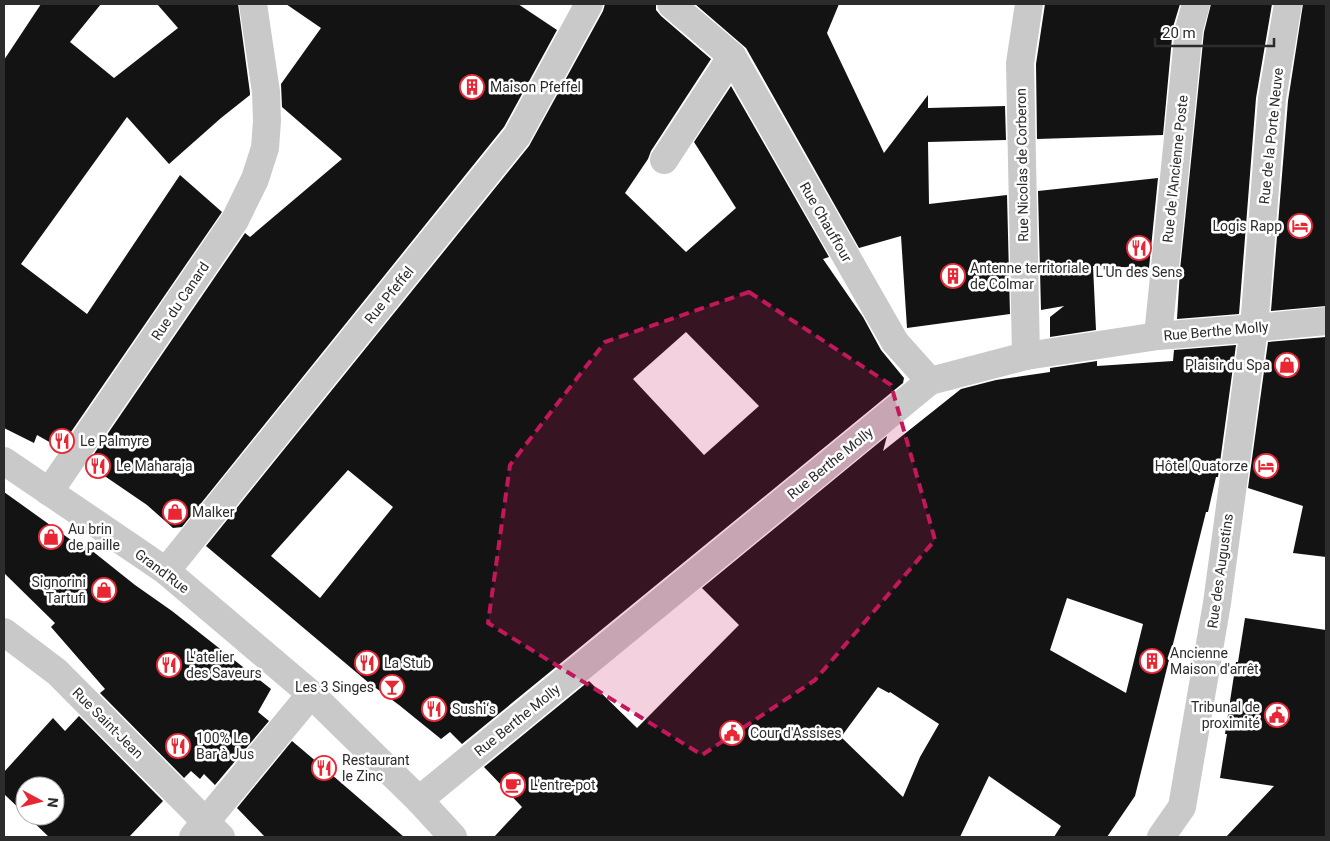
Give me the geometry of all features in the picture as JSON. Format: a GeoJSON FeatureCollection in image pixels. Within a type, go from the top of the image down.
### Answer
{"type":"FeatureCollection","features":[{"type":"Feature","properties":{"kind":"street","name":"Rue du Canard"},"geometry":{"type":"LineString","coordinates":[[49,492],[235,220],[256,179],[265,148],[267,121],[266,92],[253,4]]}},
{"type":"Feature","properties":{"kind":"street","name":"Rue Pfeffel"},"geometry":{"type":"LineString","coordinates":[[166,571],[517,136],[589,4]]}},
{"type":"Feature","properties":{"kind":"street","name":"Rue Chauffour"},"geometry":{"type":"LineString","coordinates":[[671,4],[732,56],[895,342],[930,381]]}},
{"type":"Feature","properties":{"kind":"street","name":"Rue Nicolas de Corberon"},"geometry":{"type":"LineString","coordinates":[[1026,356],[1020,63],[1029,4]]}},
{"type":"Feature","properties":{"kind":"street","name":"Rue de l'Ancienne Poste"},"geometry":{"type":"LineString","coordinates":[[1158,336],[1189,29],[1196,4]]}},
{"type":"Feature","properties":{"kind":"street","name":"Rue de la Porte Neuve"},"geometry":{"type":"LineString","coordinates":[[1254,328],[1272,99],[1288,4]]}},
{"type":"Feature","properties":{"kind":"street"},"geometry":{"type":"LineString","coordinates":[[664,160],[732,56]]}},
{"type":"Feature","properties":{"kind":"street","name":"Rue Berthe Molly"},"geometry":{"type":"LineString","coordinates":[[419,800],[930,381],[1026,356],[1158,336],[1326,321]]}},
{"type":"Feature","properties":{"kind":"street","name":"Rue des Augustins"},"geometry":{"type":"LineString","coordinates":[[1161,837],[1182,807],[1217,603],[1254,328]]}},
{"type":"Feature","properties":{"kind":"street","name":"Grand'Rue"},"geometry":{"type":"LineString","coordinates":[[4,461],[166,571],[312,694],[419,800],[453,837]]}},
{"type":"Feature","properties":{"kind":"street","name":"Rue Saint-Jean"},"geometry":{"type":"LineString","coordinates":[[4,632],[56,672],[207,832]]}},
{"type":"Feature","properties":{"kind":"street"},"geometry":{"type":"LineString","coordinates":[[207,832],[312,694]]}},
{"type":"Feature","properties":{"kind":"highlighted area"},"geometry":{"type":"Polygon","coordinates":[[[749,292],[891,385],[935,540],[815,680],[702,755],[488,623],[510,465],[605,342],[749,292]]]}},
{"type":"Feature","properties":{"kind":"building"},"geometry":{"type":"Polygon","coordinates":[[[41,4],[101,4],[70,42],[114,78],[178,28],[157,4],[238,4],[250,93],[250,95],[169,164],[127,117],[21,264],[87,314],[180,175],[222,212],[60,448],[37,435],[34,443],[4,428],[4,60],[41,4]]]}},
{"type":"Feature","properties":{"kind":"building"},"geometry":{"type":"Polygon","coordinates":[[[286,4],[518,4],[557,30],[504,127],[182,527],[173,528],[147,505],[87,464],[245,233],[250,237],[342,159],[282,107],[281,84],[321,28],[286,4]]]}},
{"type":"Feature","properties":{"kind":"building"},"geometry":{"type":"Polygon","coordinates":[[[605,4],[656,4],[656,10],[661,16],[711,59],[625,193],[686,252],[736,208],[694,142],[731,86],[829,257],[823,259],[863,317],[881,350],[904,378],[903,383],[462,744],[450,732],[441,739],[369,683],[206,546],[529,146],[603,11],[605,4]],[[686,332],[633,379],[704,455],[759,406],[686,332]],[[348,470],[271,556],[320,598],[393,507],[348,470]]]}},
{"type":"Feature","properties":{"kind":"building"},"geometry":{"type":"Polygon","coordinates":[[[695,4],[839,4],[827,33],[884,153],[928,95],[928,108],[1005,106],[1006,140],[928,142],[929,204],[1007,195],[1010,314],[907,328],[901,236],[859,248],[746,48],[695,4]]]}},
{"type":"Feature","properties":{"kind":"building"},"geometry":{"type":"Polygon","coordinates":[[[1045,4],[1180,4],[1173,27],[1163,135],[1037,139],[1036,64],[1045,4]]]}},
{"type":"Feature","properties":{"kind":"building"},"geometry":{"type":"Polygon","coordinates":[[[1211,4],[1272,4],[1256,98],[1239,314],[1177,319],[1180,270],[1204,32],[1211,4]]]}},
{"type":"Feature","properties":{"kind":"building"},"geometry":{"type":"Polygon","coordinates":[[[1303,4],[1326,4],[1326,306],[1271,311],[1288,101],[1303,4]]]}},
{"type":"Feature","properties":{"kind":"building"},"geometry":{"type":"Polygon","coordinates":[[[1158,178],[1149,268],[1093,266],[1096,330],[1050,337],[1050,317],[1064,306],[1041,310],[1038,191],[1158,178]]]}},
{"type":"Feature","properties":{"kind":"building"},"geometry":{"type":"Polygon","coordinates":[[[1326,337],[1326,557],[1293,553],[1303,506],[1248,488],[1268,342],[1326,337]]]}},
{"type":"Feature","properties":{"kind":"building"},"geometry":{"type":"Polygon","coordinates":[[[1236,345],[1218,477],[1216,477],[1208,512],[1206,512],[1135,796],[1107,837],[1054,837],[1061,826],[989,776],[960,837],[494,837],[522,807],[484,767],[589,681],[637,728],[739,625],[702,588],[887,436],[883,451],[961,389],[996,380],[1050,372],[1050,368],[1097,361],[1097,366],[1173,361],[1174,350],[1236,345]],[[1067,598],[1050,650],[1126,693],[1143,624],[1067,598]],[[878,687],[841,737],[903,797],[920,757],[939,724],[890,692],[878,687]]]}},
{"type":"Feature","properties":{"kind":"building"},"geometry":{"type":"Polygon","coordinates":[[[4,492],[78,545],[81,542],[271,689],[258,712],[269,721],[215,785],[204,774],[200,779],[191,771],[184,778],[100,693],[105,689],[51,627],[55,623],[4,573],[4,492]]]}},
{"type":"Feature","properties":{"kind":"building","name":"Tribunal de proximité"},"geometry":{"type":"Polygon","coordinates":[[[1245,618],[1326,630],[1326,837],[1226,837],[1274,786],[1220,778],[1236,662],[1238,662],[1245,618]]]}},
{"type":"Feature","properties":{"kind":"building"},"geometry":{"type":"Polygon","coordinates":[[[79,716],[163,801],[129,837],[49,837],[37,826],[65,826],[65,776],[15,776],[15,804],[4,794],[4,772],[53,718],[65,731],[79,716]]]}},
{"type":"Feature","properties":{"kind":"building"},"geometry":{"type":"Polygon","coordinates":[[[292,741],[404,837],[265,837],[237,808],[292,741]]]}},
{"type":"Feature","properties":{"kind":"place","name":"Maison Pfeffel"},"geometry":{"type":"Point","coordinates":[472,87]}},
{"type":"Feature","properties":{"kind":"place","name":"Logis Rapp"},"geometry":{"type":"Point","coordinates":[1300,226]}},
{"type":"Feature","properties":{"kind":"place","name":"L'Un des Sens"},"geometry":{"type":"Point","coordinates":[1139,248]}},
{"type":"Feature","properties":{"kind":"place","name":"Antenne territoriale de Colmar"},"geometry":{"type":"Point","coordinates":[953,276]}},
{"type":"Feature","properties":{"kind":"place","name":"Plaisir du Spa"},"geometry":{"type":"Point","coordinates":[1287,365]}},
{"type":"Feature","properties":{"kind":"place","name":"Le Palmyre"},"geometry":{"type":"Point","coordinates":[62,441]}},
{"type":"Feature","properties":{"kind":"place","name":"Le Maharaja"},"geometry":{"type":"Point","coordinates":[98,466]}},
{"type":"Feature","properties":{"kind":"place","name":"Hôtel Quatorze"},"geometry":{"type":"Point","coordinates":[1266,466]}},
{"type":"Feature","properties":{"kind":"place","name":"Malker"},"geometry":{"type":"Point","coordinates":[175,512]}},
{"type":"Feature","properties":{"kind":"place","name":"Au brin de paille"},"geometry":{"type":"Point","coordinates":[51,537]}},
{"type":"Feature","properties":{"kind":"place","name":"Signorini Tartufi"},"geometry":{"type":"Point","coordinates":[104,590]}},
{"type":"Feature","properties":{"kind":"place","name":"Ancienne Maison d'arrêt"},"geometry":{"type":"Point","coordinates":[1152,661]}},
{"type":"Feature","properties":{"kind":"place","name":"La Stub"},"geometry":{"type":"Point","coordinates":[367,663]}},
{"type":"Feature","properties":{"kind":"place","name":"L'atelier des Saveurs"},"geometry":{"type":"Point","coordinates":[169,665]}},
{"type":"Feature","properties":{"kind":"place","name":"Les 3 Singes"},"geometry":{"type":"Point","coordinates":[392,687]}},
{"type":"Feature","properties":{"kind":"place","name":"Sushi‘s"},"geometry":{"type":"Point","coordinates":[434,709]}},
{"type":"Feature","properties":{"kind":"place","name":"Tribunal de proximité"},"geometry":{"type":"Point","coordinates":[1277,715]}},
{"type":"Feature","properties":{"kind":"place","name":"Cour d'Assises"},"geometry":{"type":"Point","coordinates":[732,733]}},
{"type":"Feature","properties":{"kind":"place","name":"100% Le Bar à Jus"},"geometry":{"type":"Point","coordinates":[178,746]}},
{"type":"Feature","properties":{"kind":"place","name":"Restaurant le Zinc"},"geometry":{"type":"Point","coordinates":[324,768]}},
{"type":"Feature","properties":{"kind":"place","name":"L'entre-pot"},"geometry":{"type":"Point","coordinates":[513,785]}}]}
